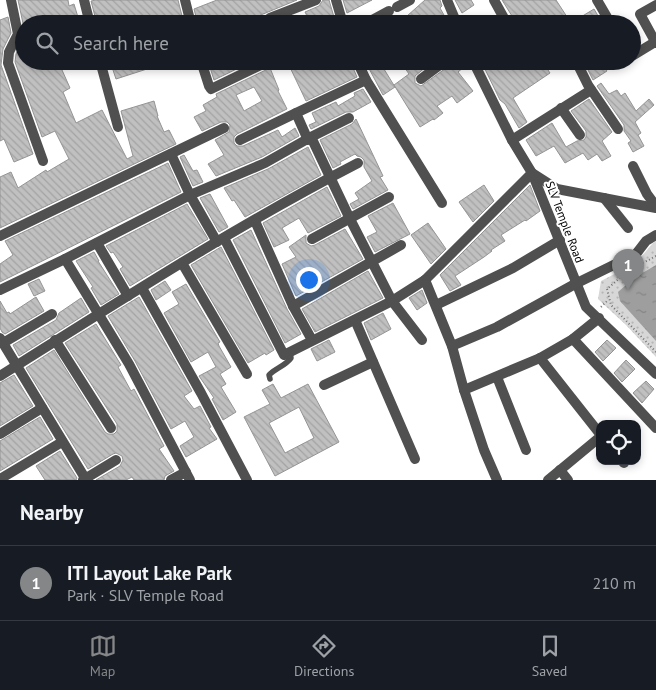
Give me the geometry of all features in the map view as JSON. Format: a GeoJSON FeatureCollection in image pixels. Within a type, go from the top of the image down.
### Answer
{"type":"FeatureCollection","features":[{"type":"Feature","properties":{"kind":"street"},"geometry":{"type":"LineString","coordinates":[[11,0],[15,19]]}},
{"type":"Feature","properties":{"kind":"street"},"geometry":{"type":"LineString","coordinates":[[84,0],[88,15]]}},
{"type":"Feature","properties":{"kind":"street"},"geometry":{"type":"LineString","coordinates":[[185,0],[189,15]]}},
{"type":"Feature","properties":{"kind":"street"},"geometry":{"type":"LineString","coordinates":[[278,15],[316,0]]}},
{"type":"Feature","properties":{"kind":"street"},"geometry":{"type":"LineString","coordinates":[[336,0],[340,15]]}},
{"type":"Feature","properties":{"kind":"street"},"geometry":{"type":"LineString","coordinates":[[382,15],[410,0]]}},
{"type":"Feature","properties":{"kind":"street"},"geometry":{"type":"LineString","coordinates":[[447,0],[453,15]]}},
{"type":"Feature","properties":{"kind":"street"},"geometry":{"type":"LineString","coordinates":[[494,0],[502,15]]}},
{"type":"Feature","properties":{"kind":"street"},"geometry":{"type":"LineString","coordinates":[[596,0],[605,15]]}},
{"type":"Feature","properties":{"kind":"street"},"geometry":{"type":"LineString","coordinates":[[641,15],[656,5]]}},
{"type":"Feature","properties":{"kind":"street"},"geometry":{"type":"LineString","coordinates":[[641,16],[656,42],[641,51]]}},
{"type":"Feature","properties":{"kind":"street"},"geometry":{"type":"LineString","coordinates":[[15,40],[7,57],[9,67],[43,161]]}},
{"type":"Feature","properties":{"kind":"street"},"geometry":{"type":"LineString","coordinates":[[102,70],[118,127]]}},
{"type":"Feature","properties":{"kind":"street"},"geometry":{"type":"LineString","coordinates":[[204,70],[208,86],[211,89],[250,70]]}},
{"type":"Feature","properties":{"kind":"street"},"geometry":{"type":"LineString","coordinates":[[361,70],[442,203]]}},
{"type":"Feature","properties":{"kind":"street"},"geometry":{"type":"LineString","coordinates":[[421,79],[433,70]]}},
{"type":"Feature","properties":{"kind":"street","name":"SLV Temple Road"},"geometry":{"type":"LineString","coordinates":[[477,70],[512,140],[532,173],[560,240],[575,284],[586,307],[656,374]]}},
{"type":"Feature","properties":{"kind":"street"},"geometry":{"type":"LineString","coordinates":[[581,70],[618,129]]}},
{"type":"Feature","properties":{"kind":"street"},"geometry":{"type":"LineString","coordinates":[[240,140],[366,80]]}},
{"type":"Feature","properties":{"kind":"street"},"geometry":{"type":"LineString","coordinates":[[512,140],[592,90]]}},
{"type":"Feature","properties":{"kind":"street"},"geometry":{"type":"LineString","coordinates":[[561,108],[580,135]]}},
{"type":"Feature","properties":{"kind":"street"},"geometry":{"type":"LineString","coordinates":[[296,113],[331,177],[392,302],[422,340]]}},
{"type":"Feature","properties":{"kind":"street"},"geometry":{"type":"LineString","coordinates":[[0,290],[190,195],[265,163],[349,118]]}},
{"type":"Feature","properties":{"kind":"street"},"geometry":{"type":"LineString","coordinates":[[0,236],[224,128]]}},
{"type":"Feature","properties":{"kind":"street"},"geometry":{"type":"LineString","coordinates":[[171,154],[190,195],[220,240],[284,355],[392,302],[425,280],[532,173],[557,189],[656,207]]}},
{"type":"Feature","properties":{"kind":"street"},"geometry":{"type":"LineString","coordinates":[[0,376],[55,340],[220,240],[358,163]]}},
{"type":"Feature","properties":{"kind":"street"},"geometry":{"type":"LineString","coordinates":[[634,166],[656,207]]}},
{"type":"Feature","properties":{"kind":"street"},"geometry":{"type":"LineString","coordinates":[[312,240],[389,197]]}},
{"type":"Feature","properties":{"kind":"street"},"geometry":{"type":"LineString","coordinates":[[604,198],[628,228]]}},
{"type":"Feature","properties":{"kind":"street"},"geometry":{"type":"LineString","coordinates":[[255,220],[293,306],[312,340]]}},
{"type":"Feature","properties":{"kind":"street"},"geometry":{"type":"LineString","coordinates":[[452,346],[523,314],[575,284],[636,254],[646,241],[656,235]]}},
{"type":"Feature","properties":{"kind":"street"},"geometry":{"type":"LineString","coordinates":[[436,305],[513,268],[560,240]]}},
{"type":"Feature","properties":{"kind":"street"},"geometry":{"type":"LineString","coordinates":[[97,243],[128,296]]}},
{"type":"Feature","properties":{"kind":"street"},"geometry":{"type":"LineString","coordinates":[[293,306],[401,245]]}},
{"type":"Feature","properties":{"kind":"street"},"geometry":{"type":"LineString","coordinates":[[65,259],[129,364],[188,476],[171,480]]}},
{"type":"Feature","properties":{"kind":"street"},"geometry":{"type":"LineString","coordinates":[[182,263],[247,374]]}},
{"type":"Feature","properties":{"kind":"street"},"geometry":{"type":"LineString","coordinates":[[425,280],[452,346],[484,450],[497,480]]}},
{"type":"Feature","properties":{"kind":"street"},"geometry":{"type":"LineString","coordinates":[[142,288],[247,480]]}},
{"type":"Feature","properties":{"kind":"street"},"geometry":{"type":"LineString","coordinates":[[52,314],[2,340],[84,479],[116,460]]}},
{"type":"Feature","properties":{"kind":"street"},"geometry":{"type":"LineString","coordinates":[[464,390],[540,358],[573,339],[599,318]]}},
{"type":"Feature","properties":{"kind":"street"},"geometry":{"type":"LineString","coordinates":[[355,320],[415,459]]}},
{"type":"Feature","properties":{"kind":"street"},"geometry":{"type":"LineString","coordinates":[[573,339],[656,428]]}},
{"type":"Feature","properties":{"kind":"street"},"geometry":{"type":"LineString","coordinates":[[55,340],[111,428]]}},
{"type":"Feature","properties":{"kind":"street"},"geometry":{"type":"LineString","coordinates":[[540,358],[596,430]]}},
{"type":"Feature","properties":{"kind":"street"},"geometry":{"type":"LineString","coordinates":[[324,385],[373,362]]}},
{"type":"Feature","properties":{"kind":"street"},"geometry":{"type":"LineString","coordinates":[[497,377],[526,450]]}},
{"type":"Feature","properties":{"kind":"street"},"geometry":{"type":"LineString","coordinates":[[0,434],[42,408]]}},
{"type":"Feature","properties":{"kind":"street"},"geometry":{"type":"LineString","coordinates":[[548,480],[596,438]]}},
{"type":"Feature","properties":{"kind":"street"},"geometry":{"type":"LineString","coordinates":[[0,479],[62,442]]}},
{"type":"Feature","properties":{"kind":"street"},"geometry":{"type":"LineString","coordinates":[[560,470],[568,480]]}},
{"type":"Feature","properties":{"kind":"lane"},"geometry":{"type":"LineString","coordinates":[[270,379],[269,375],[271,372],[285,365],[291,358],[290,352]]}},
{"type":"Feature","properties":{"kind":"path"},"geometry":{"type":"LineString","coordinates":[[656,256],[628,271],[606,289],[611,305],[656,352]]}},
{"type":"Feature","properties":{"kind":"shaded area"},"geometry":{"type":"Polygon","coordinates":[[[656,241],[656,357],[598,299],[601,281],[636,263],[656,241]]]}},
{"type":"Feature","properties":{"kind":"water"},"geometry":{"type":"Polygon","coordinates":[[[656,265],[656,341],[620,301],[618,292],[634,278],[656,265]]]}},
{"type":"Feature","properties":{"kind":"building"},"geometry":{"type":"Polygon","coordinates":[[[18,0],[68,0],[69,6],[74,4],[77,15],[21,15],[18,0]]]}},
{"type":"Feature","properties":{"kind":"building"},"geometry":{"type":"Polygon","coordinates":[[[178,0],[182,15],[95,15],[91,1],[178,0]]]}},
{"type":"Feature","properties":{"kind":"building"},"geometry":{"type":"Polygon","coordinates":[[[217,0],[297,0],[261,15],[196,15],[194,9],[217,0]]]}},
{"type":"Feature","properties":{"kind":"building"},"geometry":{"type":"Polygon","coordinates":[[[323,0],[329,0],[333,15],[306,15],[305,12],[319,6],[323,0]]]}},
{"type":"Feature","properties":{"kind":"building"},"geometry":{"type":"Polygon","coordinates":[[[343,0],[372,0],[347,13],[343,0]]]}},
{"type":"Feature","properties":{"kind":"building"},"geometry":{"type":"Polygon","coordinates":[[[425,0],[440,0],[442,6],[440,8],[444,15],[434,15],[408,15],[425,0]]]}},
{"type":"Feature","properties":{"kind":"building"},"geometry":{"type":"Polygon","coordinates":[[[455,0],[471,0],[474,5],[462,13],[455,0]]]}},
{"type":"Feature","properties":{"kind":"building"},"geometry":{"type":"Polygon","coordinates":[[[502,0],[556,0],[566,15],[511,15],[502,0]]]}},
{"type":"Feature","properties":{"kind":"building"},"geometry":{"type":"Polygon","coordinates":[[[594,9],[598,15],[584,15],[594,9]]]}},
{"type":"Feature","properties":{"kind":"building"},"geometry":{"type":"Polygon","coordinates":[[[8,17],[11,33],[3,49],[1,65],[33,154],[14,162],[4,139],[0,141],[0,20],[8,17]]]}},
{"type":"Feature","properties":{"kind":"building"},"geometry":{"type":"Polygon","coordinates":[[[18,70],[62,70],[70,88],[63,92],[76,123],[102,110],[127,159],[133,156],[121,111],[154,101],[157,116],[164,132],[169,130],[176,144],[0,228],[0,177],[11,172],[18,188],[46,170],[47,172],[69,159],[55,131],[42,137],[18,70]]]}},
{"type":"Feature","properties":{"kind":"building"},"geometry":{"type":"Polygon","coordinates":[[[113,70],[144,70],[116,79],[113,70]]]}},
{"type":"Feature","properties":{"kind":"building"},"geometry":{"type":"Polygon","coordinates":[[[211,70],[235,70],[214,80],[211,70]]]}},
{"type":"Feature","properties":{"kind":"building"},"geometry":{"type":"Polygon","coordinates":[[[266,70],[271,70],[287,109],[237,134],[234,137],[234,143],[237,146],[243,146],[278,130],[282,137],[295,128],[299,136],[262,157],[216,176],[208,164],[224,155],[215,140],[229,132],[230,125],[227,122],[221,122],[202,131],[194,117],[206,111],[203,105],[217,97],[216,94],[266,70]],[[254,87],[236,95],[244,111],[262,101],[254,87]]]}},
{"type":"Feature","properties":{"kind":"building"},"geometry":{"type":"Polygon","coordinates":[[[291,70],[354,70],[357,77],[306,101],[291,70]]]}},
{"type":"Feature","properties":{"kind":"building"},"geometry":{"type":"Polygon","coordinates":[[[370,70],[385,70],[395,87],[383,95],[370,70]]]}},
{"type":"Feature","properties":{"kind":"building"},"geometry":{"type":"Polygon","coordinates":[[[406,70],[422,70],[415,76],[415,83],[421,86],[443,70],[460,70],[458,72],[473,91],[457,103],[452,96],[437,106],[443,113],[420,127],[394,85],[409,74],[406,70]]]}},
{"type":"Feature","properties":{"kind":"building"},"geometry":{"type":"Polygon","coordinates":[[[485,70],[548,70],[550,73],[513,98],[527,122],[519,128],[505,104],[500,100],[485,70]]]}},
{"type":"Feature","properties":{"kind":"building"},"geometry":{"type":"Polygon","coordinates":[[[588,70],[607,71],[593,80],[588,70]]]}},
{"type":"Feature","properties":{"kind":"building"},"geometry":{"type":"Polygon","coordinates":[[[601,83],[609,94],[617,90],[621,96],[625,93],[636,111],[649,99],[654,105],[635,122],[641,133],[638,135],[644,146],[633,152],[628,143],[631,141],[624,131],[624,125],[597,86],[601,83]]]}},
{"type":"Feature","properties":{"kind":"building"},"geometry":{"type":"Polygon","coordinates":[[[363,89],[371,102],[353,112],[346,112],[311,129],[309,125],[316,122],[312,113],[336,102],[338,106],[355,96],[354,93],[363,89]]]}},
{"type":"Feature","properties":{"kind":"building"},"geometry":{"type":"Polygon","coordinates":[[[589,99],[612,132],[602,141],[611,156],[602,161],[597,154],[588,160],[583,153],[565,163],[554,146],[536,156],[526,140],[552,123],[566,147],[577,141],[584,140],[586,131],[571,111],[589,99]]]}},
{"type":"Feature","properties":{"kind":"building"},"geometry":{"type":"Polygon","coordinates":[[[356,119],[383,176],[380,177],[388,190],[353,209],[350,204],[359,199],[355,193],[372,181],[364,167],[364,160],[355,154],[333,168],[320,140],[352,124],[356,119]]]}},
{"type":"Feature","properties":{"kind":"building"},"geometry":{"type":"Polygon","coordinates":[[[308,147],[321,175],[245,217],[224,188],[268,169],[308,147]]]}},
{"type":"Feature","properties":{"kind":"building"},"geometry":{"type":"Polygon","coordinates":[[[184,155],[193,171],[197,170],[203,182],[193,186],[180,157],[184,155]]]}},
{"type":"Feature","properties":{"kind":"building"},"geometry":{"type":"Polygon","coordinates":[[[168,163],[181,192],[0,282],[0,264],[13,255],[5,241],[168,163]]]}},
{"type":"Feature","properties":{"kind":"building"},"geometry":{"type":"Polygon","coordinates":[[[484,185],[494,201],[473,222],[459,202],[484,185]]]}},
{"type":"Feature","properties":{"kind":"building"},"geometry":{"type":"Polygon","coordinates":[[[530,185],[540,211],[501,235],[505,241],[455,276],[461,285],[450,291],[440,275],[530,185]]]}},
{"type":"Feature","properties":{"kind":"building"},"geometry":{"type":"Polygon","coordinates":[[[327,187],[341,216],[308,233],[299,218],[282,228],[289,240],[274,247],[263,223],[327,187]]]}},
{"type":"Feature","properties":{"kind":"building"},"geometry":{"type":"Polygon","coordinates":[[[210,194],[228,227],[219,232],[200,198],[210,194]]]}},
{"type":"Feature","properties":{"kind":"building"},"geometry":{"type":"Polygon","coordinates":[[[393,203],[410,234],[375,252],[367,237],[377,232],[368,216],[393,203]]]}},
{"type":"Feature","properties":{"kind":"building"},"geometry":{"type":"Polygon","coordinates":[[[187,204],[208,239],[130,286],[120,269],[123,267],[113,252],[111,253],[106,246],[187,204]]]}},
{"type":"Feature","properties":{"kind":"building"},"geometry":{"type":"Polygon","coordinates":[[[428,223],[446,249],[431,264],[411,235],[428,223]]]}},
{"type":"Feature","properties":{"kind":"building"},"geometry":{"type":"Polygon","coordinates":[[[345,229],[363,259],[296,296],[282,264],[296,257],[289,247],[306,235],[306,243],[311,246],[345,229]]]}},
{"type":"Feature","properties":{"kind":"building"},"geometry":{"type":"Polygon","coordinates":[[[251,230],[287,309],[301,334],[285,343],[233,240],[251,230]]]}},
{"type":"Feature","properties":{"kind":"building"},"geometry":{"type":"Polygon","coordinates":[[[221,247],[274,350],[248,363],[191,265],[221,247]]]}},
{"type":"Feature","properties":{"kind":"building"},"geometry":{"type":"Polygon","coordinates":[[[94,252],[119,294],[101,305],[91,288],[93,287],[76,261],[94,252]]]}},
{"type":"Feature","properties":{"kind":"building"},"geometry":{"type":"Polygon","coordinates":[[[368,271],[383,298],[315,332],[302,309],[368,271]]]}},
{"type":"Feature","properties":{"kind":"building"},"geometry":{"type":"Polygon","coordinates":[[[39,279],[45,291],[34,296],[28,284],[39,279]]]}},
{"type":"Feature","properties":{"kind":"building"},"geometry":{"type":"Polygon","coordinates":[[[165,281],[171,290],[156,300],[151,290],[165,281]]]}},
{"type":"Feature","properties":{"kind":"building"},"geometry":{"type":"Polygon","coordinates":[[[186,284],[220,342],[218,343],[219,346],[231,367],[220,374],[226,384],[221,387],[236,412],[223,420],[212,399],[214,398],[199,376],[216,367],[208,352],[191,362],[164,313],[179,304],[172,292],[186,284]]]}},
{"type":"Feature","properties":{"kind":"building"},"geometry":{"type":"Polygon","coordinates":[[[422,290],[427,303],[417,310],[409,298],[422,290]]]}},
{"type":"Feature","properties":{"kind":"building"},"geometry":{"type":"Polygon","coordinates":[[[36,297],[44,311],[5,334],[2,332],[0,328],[0,301],[7,313],[9,312],[10,314],[36,297]]]}},
{"type":"Feature","properties":{"kind":"building"},"geometry":{"type":"Polygon","coordinates":[[[139,297],[192,391],[184,396],[194,409],[200,406],[211,427],[209,428],[217,439],[186,457],[180,446],[194,437],[185,421],[171,429],[135,361],[108,316],[139,297]]]}},
{"type":"Feature","properties":{"kind":"building"},"geometry":{"type":"Polygon","coordinates":[[[81,298],[89,312],[19,356],[13,345],[56,320],[59,313],[81,298]]]}},
{"type":"Feature","properties":{"kind":"building"},"geometry":{"type":"Polygon","coordinates":[[[383,313],[391,329],[371,340],[364,323],[383,313]]]}},
{"type":"Feature","properties":{"kind":"building"},"geometry":{"type":"Polygon","coordinates":[[[96,324],[121,365],[118,367],[131,391],[134,389],[164,446],[159,449],[174,471],[165,476],[164,480],[134,480],[132,477],[126,480],[96,480],[120,466],[123,460],[122,456],[116,453],[113,454],[88,469],[26,368],[54,350],[105,432],[114,434],[117,431],[117,424],[65,343],[96,324]]]}},
{"type":"Feature","properties":{"kind":"building"},"geometry":{"type":"Polygon","coordinates":[[[329,340],[335,352],[317,361],[311,349],[329,340]]]}},
{"type":"Feature","properties":{"kind":"building"},"geometry":{"type":"Polygon","coordinates":[[[607,340],[616,348],[603,361],[595,352],[607,340]]]}},
{"type":"Feature","properties":{"kind":"building"},"geometry":{"type":"Polygon","coordinates":[[[626,360],[635,369],[622,382],[614,373],[626,360]]]}},
{"type":"Feature","properties":{"kind":"building"},"geometry":{"type":"Polygon","coordinates":[[[14,375],[33,406],[0,426],[0,383],[14,375]]]}},
{"type":"Feature","properties":{"kind":"building"},"geometry":{"type":"Polygon","coordinates":[[[646,381],[654,389],[642,403],[633,393],[646,381]]]}},
{"type":"Feature","properties":{"kind":"building"},"geometry":{"type":"Polygon","coordinates":[[[273,384],[281,398],[308,384],[339,442],[275,476],[244,417],[270,404],[262,390],[273,384]],[[299,407],[269,423],[285,453],[314,438],[299,407]]]}},
{"type":"Feature","properties":{"kind":"building"},"geometry":{"type":"Polygon","coordinates":[[[40,417],[53,439],[0,471],[0,441],[40,417]]]}},
{"type":"Feature","properties":{"kind":"building"},"geometry":{"type":"Polygon","coordinates":[[[60,451],[77,478],[76,480],[45,480],[36,466],[60,451]]]}},
{"type":"Feature","properties":{"kind":"place","name":"ITI Layout Lake Park"},"geometry":{"type":"Point","coordinates":[628,290]}}]}
